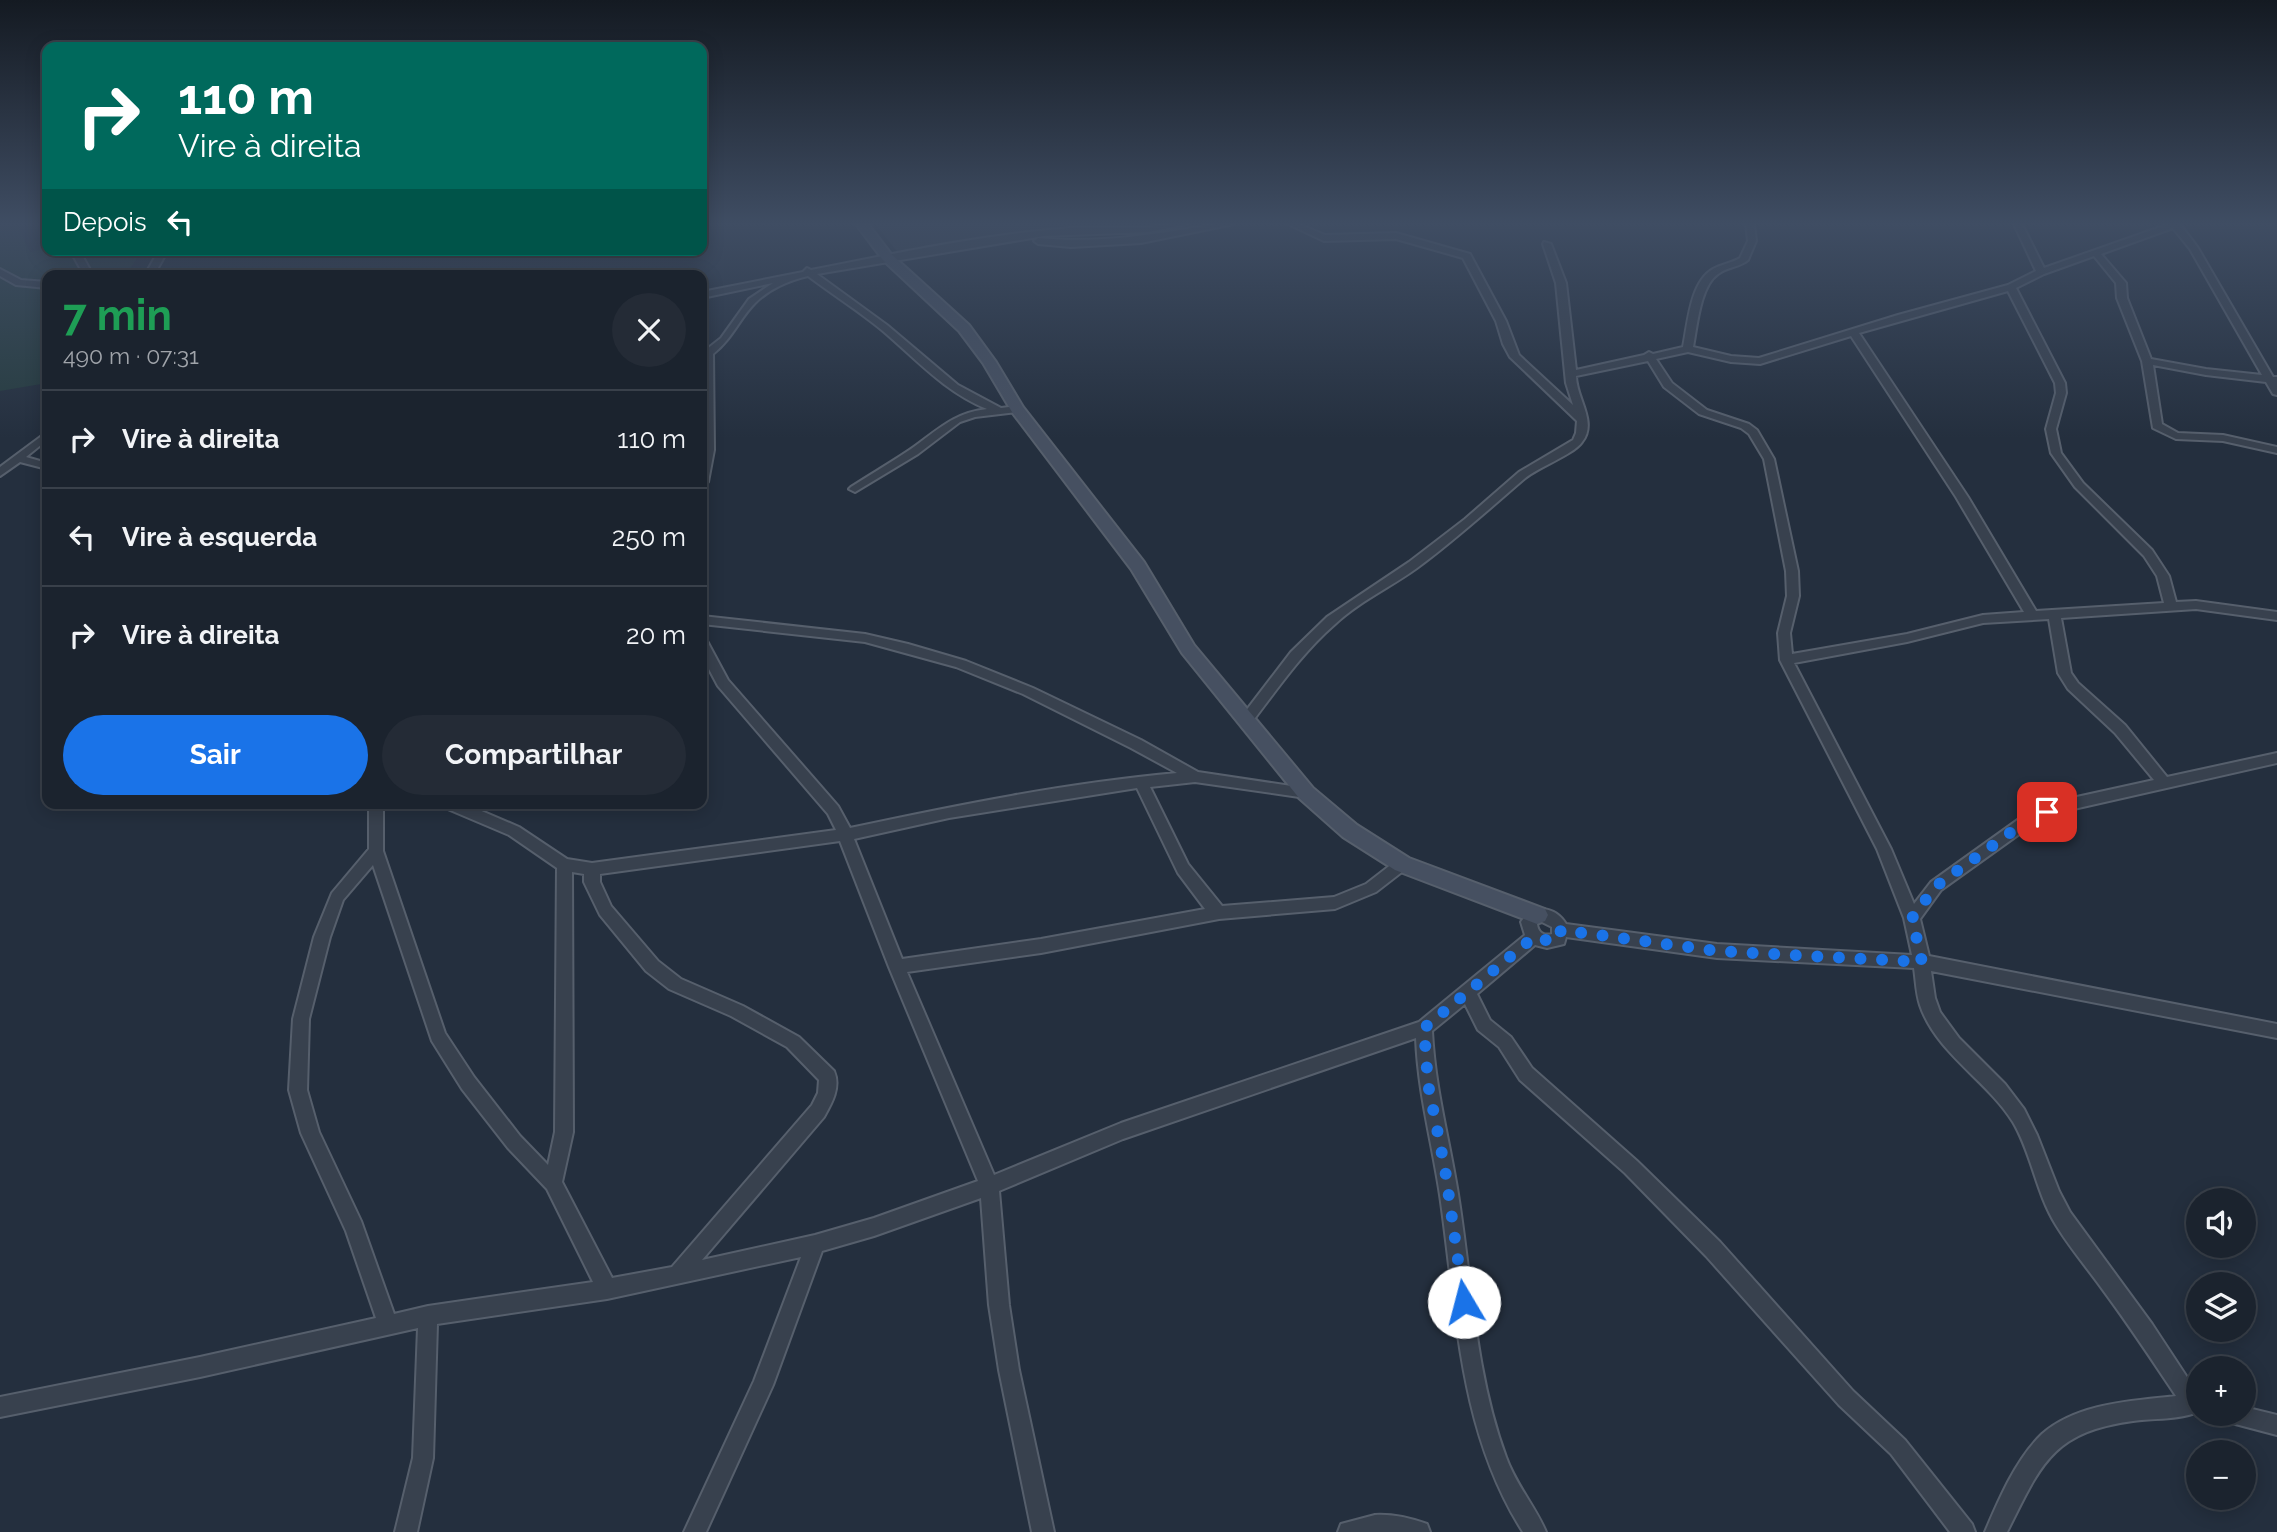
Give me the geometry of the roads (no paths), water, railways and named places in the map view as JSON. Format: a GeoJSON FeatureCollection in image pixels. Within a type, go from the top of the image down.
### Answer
{"type":"FeatureCollection","features":[{"type":"Feature","properties":{"kind":"street"},"geometry":{"type":"LineString","coordinates":[[707,353],[724,340],[752,301],[760,295]]}},
{"type":"Feature","properties":{"kind":"street"},"geometry":{"type":"LineString","coordinates":[[840,295],[887,330],[922,365],[957,392],[998,410]]}},
{"type":"Feature","properties":{"kind":"street"},"geometry":{"type":"LineString","coordinates":[[929,295],[964,328],[989,362],[1017,409],[1138,566],[1188,649],[1306,793],[1350,831],[1402,864],[1536,915],[1555,919],[1561,930],[1558,939],[1553,942],[1534,937],[1528,927],[1536,915]]}},
{"type":"Feature","properties":{"kind":"street"},"geometry":{"type":"LineString","coordinates":[[1488,295],[1515,357],[1585,422]]}},
{"type":"Feature","properties":{"kind":"street"},"geometry":{"type":"LineString","coordinates":[[1247,719],[1296,655],[1331,620],[1469,522],[1522,474],[1577,442],[1585,422],[1570,386],[1562,295]]}},
{"type":"Feature","properties":{"kind":"street"},"geometry":{"type":"LineString","coordinates":[[1688,349],[1700,295]]}},
{"type":"Feature","properties":{"kind":"street"},"geometry":{"type":"LineString","coordinates":[[1571,374],[1688,349],[1731,359],[1760,361],[1981,295]]}},
{"type":"Feature","properties":{"kind":"street"},"geometry":{"type":"LineString","coordinates":[[2015,295],[2060,383],[2061,393],[2051,429],[2056,453],[2079,485],[2148,553],[2163,576],[2171,606]]}},
{"type":"Feature","properties":{"kind":"street"},"geometry":{"type":"LineString","coordinates":[[2122,295],[2147,361],[2157,426],[2160,429],[2176,436],[2231,440],[2277,450]]}},
{"type":"Feature","properties":{"kind":"street"},"geometry":{"type":"LineString","coordinates":[[2223,295],[2273,379],[2277,392]]}},
{"type":"Feature","properties":{"kind":"street"},"geometry":{"type":"LineString","coordinates":[[1853,332],[1962,497],[2032,615]]}},
{"type":"Feature","properties":{"kind":"street"},"geometry":{"type":"LineString","coordinates":[[1650,355],[1668,385],[1703,412],[1745,426],[1753,432],[1769,459],[1792,571],[1793,596],[1784,633],[1786,660],[1879,839],[1912,918],[1922,962],[1926,1000],[1933,1016],[1947,1036],[2016,1112],[2040,1159],[2054,1204],[2186,1391]]}},
{"type":"Feature","properties":{"kind":"street"},"geometry":{"type":"LineString","coordinates":[[2147,361],[2206,372],[2273,379]]}},
{"type":"Feature","properties":{"kind":"street"},"geometry":{"type":"LineString","coordinates":[[707,406],[707,450]]}},
{"type":"Feature","properties":{"kind":"street"},"geometry":{"type":"LineString","coordinates":[[855,489],[914,452],[956,419],[1017,409]]}},
{"type":"Feature","properties":{"kind":"street"},"geometry":{"type":"LineString","coordinates":[[0,473],[42,440]]}},
{"type":"Feature","properties":{"kind":"street"},"geometry":{"type":"LineString","coordinates":[[19,459],[42,465]]}},
{"type":"Feature","properties":{"kind":"street"},"geometry":{"type":"LineString","coordinates":[[1786,660],[1907,638],[1983,619],[2171,606],[2233,608],[2277,616]]}},
{"type":"Feature","properties":{"kind":"street"},"geometry":{"type":"LineString","coordinates":[[2054,613],[2065,673],[2073,686],[2120,729],[2163,782]]}},
{"type":"Feature","properties":{"kind":"street"},"geometry":{"type":"LineString","coordinates":[[707,621],[865,638],[934,656],[1028,691],[1136,744],[1195,778]]}},
{"type":"Feature","properties":{"kind":"street"},"geometry":{"type":"LineString","coordinates":[[707,653],[723,683],[833,810],[989,1186],[999,1305],[1009,1370],[1042,1532]]}},
{"type":"Feature","properties":{"kind":"street"},"geometry":{"type":"LineString","coordinates":[[1912,918],[1936,886],[2031,818],[2063,806],[2277,758]]}},
{"type":"Feature","properties":{"kind":"street"},"geometry":{"type":"LineString","coordinates":[[462,809],[514,831],[564,865],[592,869],[844,835],[949,812],[1141,782],[1195,778],[1306,793]]}},
{"type":"Feature","properties":{"kind":"street"},"geometry":{"type":"LineString","coordinates":[[1141,782],[1178,863],[1198,893],[1219,913]]}},
{"type":"Feature","properties":{"kind":"street"},"geometry":{"type":"LineString","coordinates":[[376,809],[376,851],[438,1036],[468,1083],[514,1142],[552,1183],[607,1289]]}},
{"type":"Feature","properties":{"kind":"street"},"geometry":{"type":"LineString","coordinates":[[376,851],[337,897],[321,937],[300,1019],[298,1090],[310,1133],[354,1228],[388,1324]]}},
{"type":"Feature","properties":{"kind":"street"},"geometry":{"type":"LineString","coordinates":[[897,967],[1041,946],[1219,913],[1335,903],[1371,888],[1402,864]]}},
{"type":"Feature","properties":{"kind":"street"},"geometry":{"type":"LineString","coordinates":[[552,1183],[564,1132],[564,865]]}},
{"type":"Feature","properties":{"kind":"street"},"geometry":{"type":"LineString","coordinates":[[592,869],[592,882],[605,909],[652,966],[675,984],[737,1011],[793,1042],[828,1077],[827,1094],[818,1111],[677,1275]]}},
{"type":"Feature","properties":{"kind":"street"},"geometry":{"type":"LineString","coordinates":[[1561,930],[1717,951],[1922,962],[2277,1031]]}},
{"type":"Feature","properties":{"kind":"street"},"geometry":{"type":"LineString","coordinates":[[0,1407],[200,1367],[428,1316],[607,1289],[677,1275],[815,1244],[874,1227],[989,1186],[1121,1131],[1424,1028],[1534,937]]}},
{"type":"Feature","properties":{"kind":"street"},"geometry":{"type":"LineString","coordinates":[[1468,992],[1484,1025],[1505,1042],[1526,1074],[1631,1167],[1713,1249],[1846,1398],[1898,1447],[1964,1532]]}},
{"type":"Feature","properties":{"kind":"street"},"geometry":{"type":"LineString","coordinates":[[1424,1028],[1428,1084],[1445,1169],[1473,1372],[1493,1448],[1525,1519],[1535,1532]]}},
{"type":"Feature","properties":{"kind":"street"},"geometry":{"type":"LineString","coordinates":[[695,1532],[763,1385],[815,1244]]}},
{"type":"Feature","properties":{"kind":"street"},"geometry":{"type":"LineString","coordinates":[[406,1532],[423,1458],[428,1316]]}},
{"type":"Feature","properties":{"kind":"street"},"geometry":{"type":"LineString","coordinates":[[1996,1532],[2038,1454],[2067,1429],[2104,1416],[2186,1406]]}},
{"type":"Feature","properties":{"kind":"street"},"geometry":{"type":"LineString","coordinates":[[2256,1420],[2277,1425]]}},
{"type":"Feature","properties":{"kind":"street"},"geometry":{"type":"LineString","coordinates":[[1349,1532],[1368,1524],[1392,1525],[1419,1532]]}}]}
